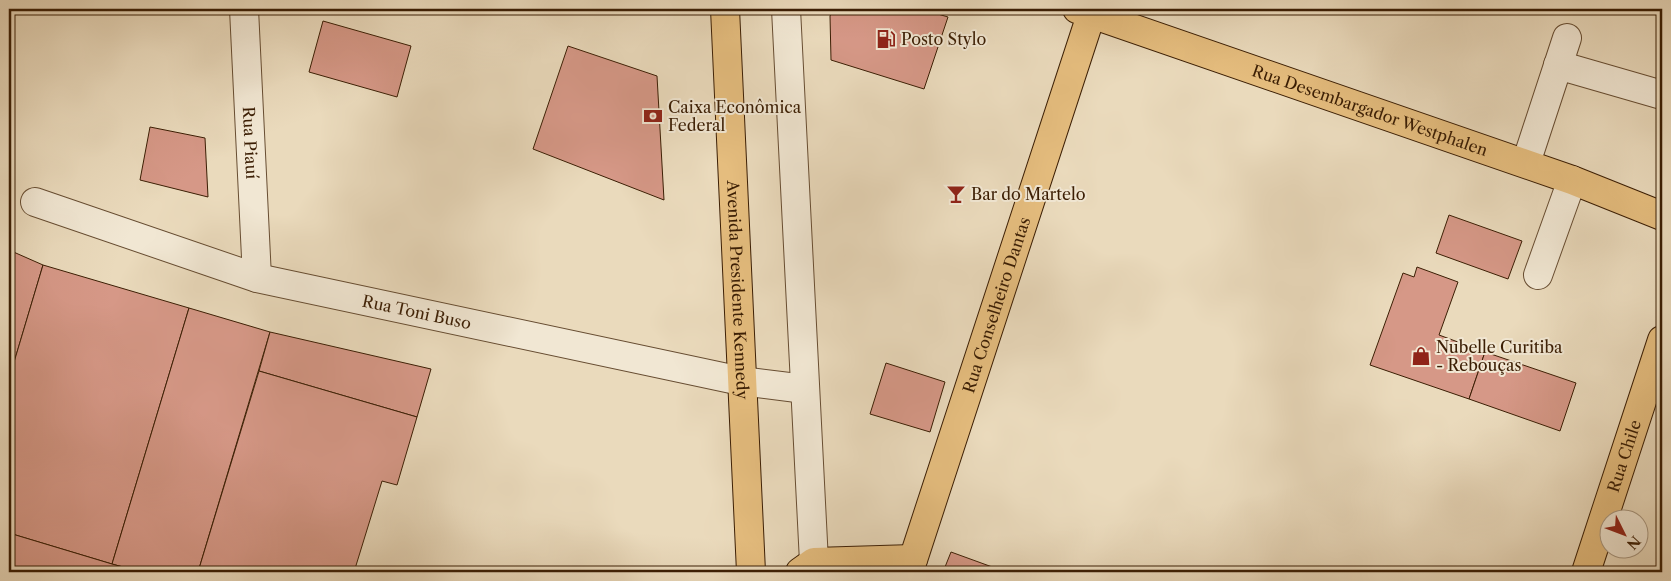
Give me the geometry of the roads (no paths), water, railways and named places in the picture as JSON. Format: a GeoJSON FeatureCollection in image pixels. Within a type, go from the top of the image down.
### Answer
{"type":"FeatureCollection","features":[{"type":"Feature","properties":{"kind":"main road","name":"Avenida Presidente Kennedy"},"geometry":{"type":"LineString","coordinates":[[725,9],[751,572]]}},
{"type":"Feature","properties":{"kind":"main road","name":"Rua Desembargador Westphalen"},"geometry":{"type":"LineString","coordinates":[[1088,10],[1526,163],[1662,216]]}},
{"type":"Feature","properties":{"kind":"main road","name":"Rua Conselheiro Dantas"},"geometry":{"type":"LineString","coordinates":[[911,566],[1088,10]]}},
{"type":"Feature","properties":{"kind":"main road","name":"Rua Chile"},"geometry":{"type":"LineString","coordinates":[[1586,572],[1662,340]]}},
{"type":"Feature","properties":{"kind":"main road"},"geometry":{"type":"LineString","coordinates":[[807,567],[911,566]]}},
{"type":"Feature","properties":{"kind":"street","name":"Rua Piauí"},"geometry":{"type":"LineString","coordinates":[[244,9],[257,278]]}},
{"type":"Feature","properties":{"kind":"street"},"geometry":{"type":"LineString","coordinates":[[786,9],[805,389],[807,567]]}},
{"type":"Feature","properties":{"kind":"street"},"geometry":{"type":"LineString","coordinates":[[1526,163],[1567,38]]}},
{"type":"Feature","properties":{"kind":"street"},"geometry":{"type":"LineString","coordinates":[[1558,65],[1662,95]]}},
{"type":"Feature","properties":{"kind":"street"},"geometry":{"type":"LineString","coordinates":[[1538,276],[1572,180]]}},
{"type":"Feature","properties":{"kind":"street","name":"Rua Toni Buso"},"geometry":{"type":"LineString","coordinates":[[35,202],[257,278],[741,381],[805,389]]}},
{"type":"Feature","properties":{"kind":"place","name":"Posto Stylo"},"geometry":{"type":"Point","coordinates":[886,39]}},
{"type":"Feature","properties":{"kind":"place","name":"Caixa Econômica Federal"},"geometry":{"type":"Point","coordinates":[653,116]}},
{"type":"Feature","properties":{"kind":"place","name":"Bar do Martelo"},"geometry":{"type":"Point","coordinates":[956,194]}},
{"type":"Feature","properties":{"kind":"place","name":"Nubelle Curitiba - Rebouças"},"geometry":{"type":"Point","coordinates":[1421,356]}}]}
